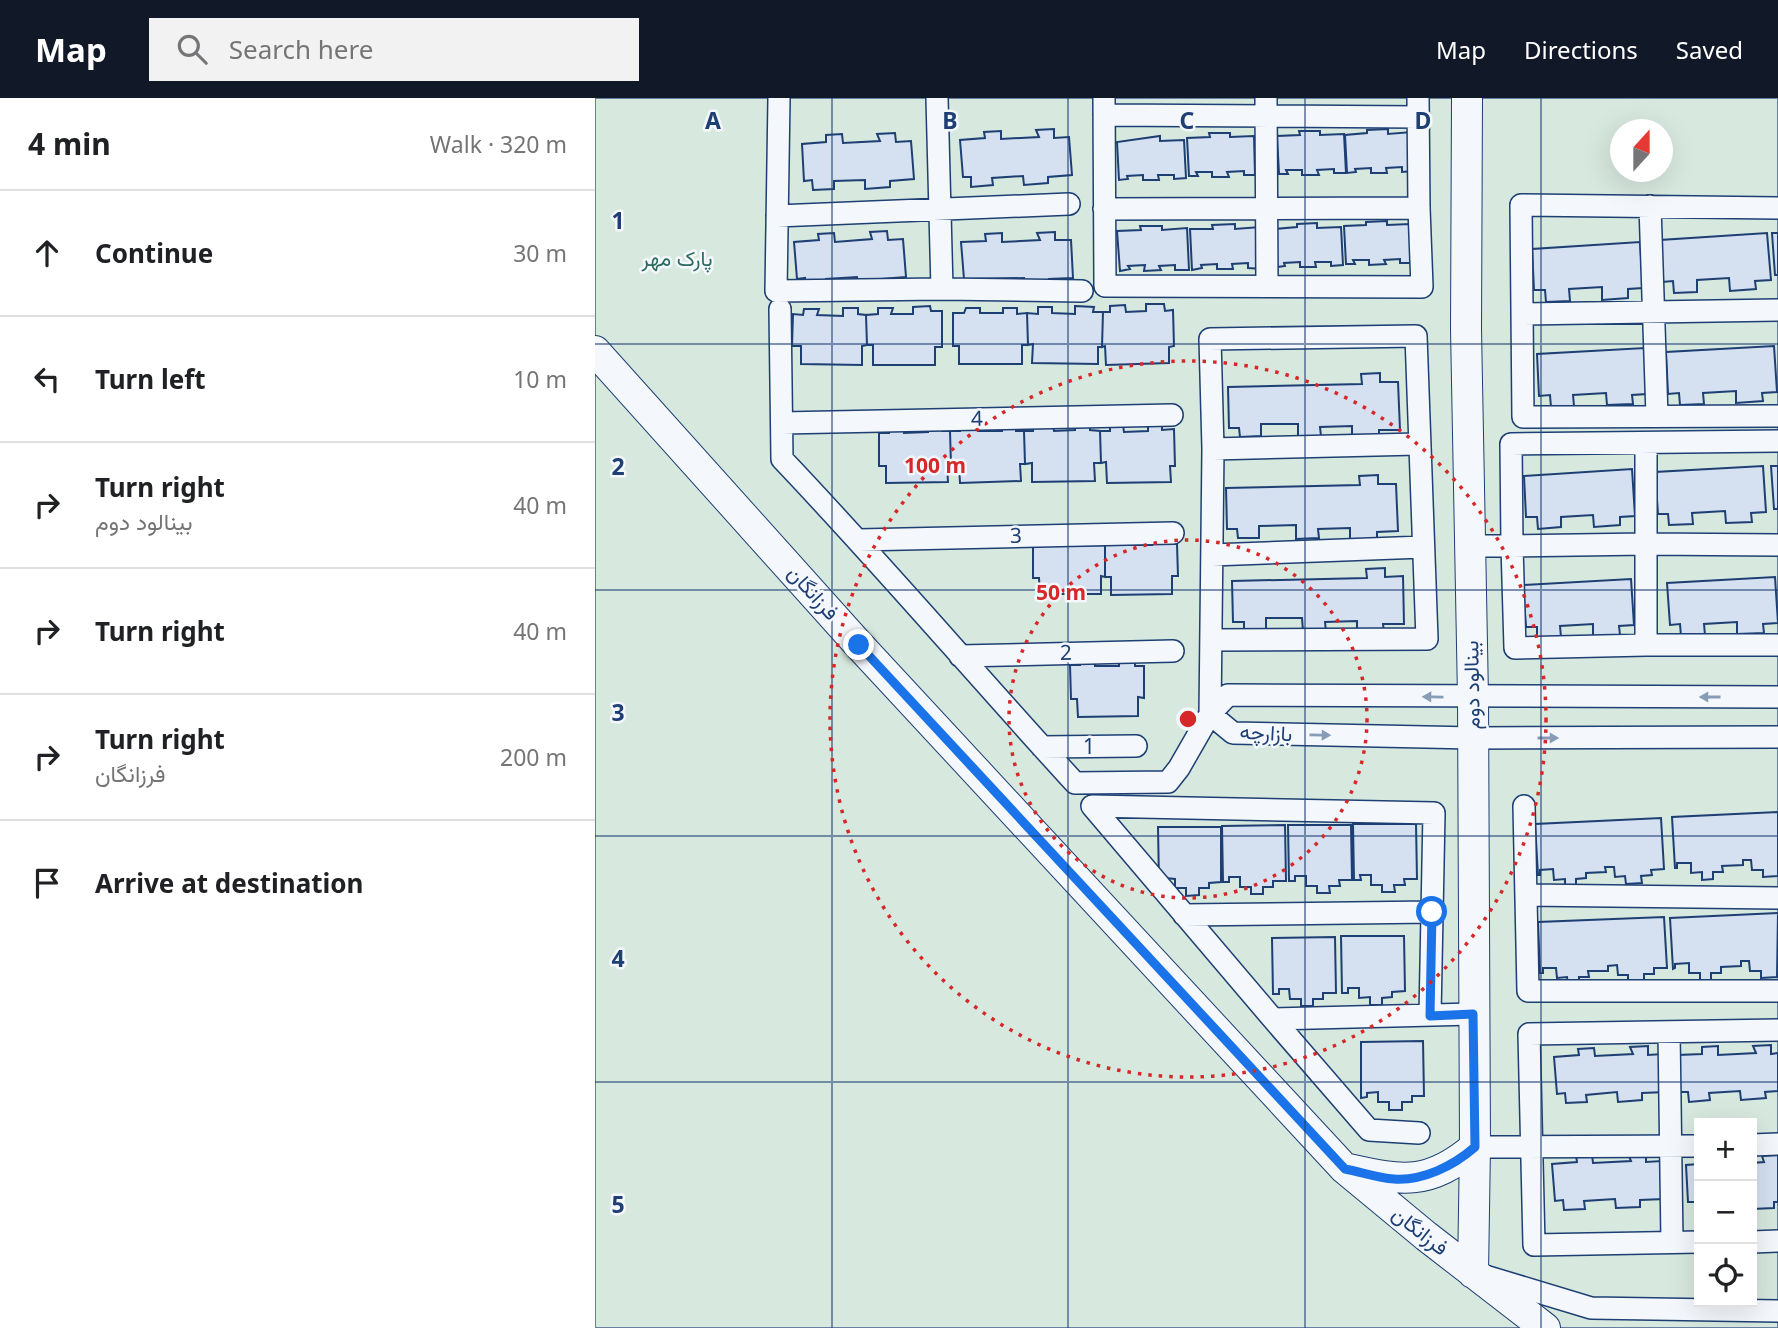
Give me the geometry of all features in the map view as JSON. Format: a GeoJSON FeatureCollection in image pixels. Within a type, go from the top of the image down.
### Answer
{"type":"FeatureCollection","features":[{"type":"Feature","properties":{"kind":"main road","name":"بینالود دوم"},"geometry":{"type":"LineString","coordinates":[[1467,98],[1466,329],[1473,697],[1473,1273]]}},
{"type":"Feature","properties":{"kind":"main road","name":"فرزانگان"},"geometry":{"type":"LineString","coordinates":[[595,351],[859,645],[1345,1169],[1384,1203],[1545,1328]]}},
{"type":"Feature","properties":{"kind":"main road"},"geometry":{"type":"LineString","coordinates":[[1345,1169],[1394,1179],[1420,1178],[1447,1166],[1475,1147]]}},
{"type":"Feature","properties":{"kind":"street"},"geometry":{"type":"LineString","coordinates":[[779,98],[776,291],[942,289],[1082,292]]}},
{"type":"Feature","properties":{"kind":"street"},"geometry":{"type":"LineString","coordinates":[[937,98],[942,289]]}},
{"type":"Feature","properties":{"kind":"street"},"geometry":{"type":"LineString","coordinates":[[1104,106],[1266,107],[1418,107],[1422,287],[1105,286],[1104,106]]}},
{"type":"Feature","properties":{"kind":"street"},"geometry":{"type":"LineString","coordinates":[[1266,107],[1267,285]]}},
{"type":"Feature","properties":{"kind":"street"},"geometry":{"type":"LineString","coordinates":[[777,216],[1069,204]]}},
{"type":"Feature","properties":{"kind":"street"},"geometry":{"type":"LineString","coordinates":[[1778,208],[1521,205],[1524,417],[1778,416]]}},
{"type":"Feature","properties":{"kind":"street"},"geometry":{"type":"LineString","coordinates":[[1650,206],[1657,416]]}},
{"type":"Feature","properties":{"kind":"street"},"geometry":{"type":"LineString","coordinates":[[1104,209],[1419,208]]}},
{"type":"Feature","properties":{"kind":"street"},"geometry":{"type":"LineString","coordinates":[[780,309],[782,459],[859,540],[1075,783],[1168,782],[1210,714],[1213,449],[1210,339],[1416,336],[1427,639],[1212,640]]}},
{"type":"Feature","properties":{"kind":"street"},"geometry":{"type":"LineString","coordinates":[[1522,314],[1778,310]]}},
{"type":"Feature","properties":{"kind":"street","name":"4"},"geometry":{"type":"LineString","coordinates":[[782,423],[1173,415]]}},
{"type":"Feature","properties":{"kind":"street"},"geometry":{"type":"LineString","coordinates":[[1778,441],[1511,444],[1515,648],[1778,645]]}},
{"type":"Feature","properties":{"kind":"street"},"geometry":{"type":"LineString","coordinates":[[1213,449],[1418,444]]}},
{"type":"Feature","properties":{"kind":"street"},"geometry":{"type":"LineString","coordinates":[[1646,444],[1646,645]]}},
{"type":"Feature","properties":{"kind":"street","name":"3"},"geometry":{"type":"LineString","coordinates":[[859,540],[1173,533]]}},
{"type":"Feature","properties":{"kind":"street"},"geometry":{"type":"LineString","coordinates":[[1469,546],[1778,545]]}},
{"type":"Feature","properties":{"kind":"street"},"geometry":{"type":"LineString","coordinates":[[1212,555],[1423,547]]}},
{"type":"Feature","properties":{"kind":"street","name":"2"},"geometry":{"type":"LineString","coordinates":[[960,656],[1173,651]]}},
{"type":"Feature","properties":{"kind":"street","name":"بازارچه"},"geometry":{"type":"LineString","coordinates":[[1778,697],[1228,695],[1210,714],[1233,733],[1473,738],[1778,737]]}},
{"type":"Feature","properties":{"kind":"street","name":"1"},"geometry":{"type":"LineString","coordinates":[[1042,747],[1136,746]]}},
{"type":"Feature","properties":{"kind":"street"},"geometry":{"type":"LineString","coordinates":[[1419,1133],[1369,1130],[1092,806],[1434,813],[1430,1016]]}},
{"type":"Feature","properties":{"kind":"street"},"geometry":{"type":"LineString","coordinates":[[1524,806],[1528,991],[1778,991]]}},
{"type":"Feature","properties":{"kind":"street"},"geometry":{"type":"LineString","coordinates":[[1527,895],[1778,898]]}},
{"type":"Feature","properties":{"kind":"street"},"geometry":{"type":"LineString","coordinates":[[1184,915],[1432,912]]}},
{"type":"Feature","properties":{"kind":"street"},"geometry":{"type":"LineString","coordinates":[[1273,1019],[1473,1014]]}},
{"type":"Feature","properties":{"kind":"street"},"geometry":{"type":"LineString","coordinates":[[1694,1242],[1534,1245],[1529,1034],[1778,1030]]}},
{"type":"Feature","properties":{"kind":"street"},"geometry":{"type":"LineString","coordinates":[[1669,1032],[1672,1242]]}},
{"type":"Feature","properties":{"kind":"street"},"geometry":{"type":"LineString","coordinates":[[1757,1144],[1778,1144]]}},
{"type":"Feature","properties":{"kind":"street"},"geometry":{"type":"LineString","coordinates":[[1475,1147],[1694,1146]]}},
{"type":"Feature","properties":{"kind":"street"},"geometry":{"type":"LineString","coordinates":[[1757,1242],[1778,1241]]}},
{"type":"Feature","properties":{"kind":"street"},"geometry":{"type":"LineString","coordinates":[[1473,1273],[1591,1308],[1778,1311]]}},
{"type":"Feature","properties":{"kind":"green space","name":"پارک مهر"},"geometry":{"type":"Polygon","coordinates":[[[595,98],[1778,98],[1778,1328],[595,1328],[595,98]]]}},
{"type":"Feature","properties":{"kind":"building"},"geometry":{"type":"Polygon","coordinates":[[[1054,129],[1054,138],[1069,137],[1072,175],[1048,177],[1048,183],[1024,185],[1023,176],[992,178],[993,185],[971,187],[971,177],[963,177],[960,140],[985,138],[984,132],[1001,131],[1001,139],[1039,137],[1036,130],[1054,129]]]}},
{"type":"Feature","properties":{"kind":"building"},"geometry":{"type":"Polygon","coordinates":[[[1388,129],[1388,134],[1412,132],[1414,171],[1402,172],[1402,167],[1386,168],[1387,173],[1371,173],[1371,168],[1355,169],[1356,172],[1347,173],[1345,135],[1388,129]]]}},
{"type":"Feature","properties":{"kind":"building"},"geometry":{"type":"Polygon","coordinates":[[[1299,131],[1320,131],[1320,135],[1344,134],[1346,173],[1334,173],[1334,169],[1317,170],[1319,175],[1302,175],[1302,170],[1286,170],[1288,174],[1279,174],[1277,136],[1300,135],[1299,131]]]}},
{"type":"Feature","properties":{"kind":"building"},"geometry":{"type":"Polygon","coordinates":[[[895,133],[896,142],[911,141],[914,179],[890,181],[890,187],[865,189],[865,180],[834,181],[834,189],[813,190],[812,180],[804,181],[802,144],[826,142],[826,135],[842,134],[843,143],[880,141],[877,134],[895,133]]]}},
{"type":"Feature","properties":{"kind":"building"},"geometry":{"type":"Polygon","coordinates":[[[1209,133],[1230,133],[1230,137],[1254,136],[1255,175],[1244,175],[1244,171],[1227,172],[1229,177],[1212,177],[1212,172],[1196,172],[1198,176],[1189,176],[1187,138],[1210,137],[1209,133]]]}},
{"type":"Feature","properties":{"kind":"building"},"geometry":{"type":"Polygon","coordinates":[[[1160,136],[1160,141],[1184,140],[1186,178],[1174,179],[1174,175],[1158,175],[1159,180],[1143,180],[1143,175],[1127,176],[1128,179],[1119,180],[1117,142],[1160,136]]]}},
{"type":"Feature","properties":{"kind":"building"},"geometry":{"type":"Polygon","coordinates":[[[1387,221],[1387,225],[1410,224],[1412,263],[1400,263],[1400,259],[1384,260],[1386,264],[1369,265],[1369,260],[1353,260],[1355,264],[1346,264],[1344,226],[1387,221]]]}},
{"type":"Feature","properties":{"kind":"building"},"geometry":{"type":"Polygon","coordinates":[[[1317,223],[1317,228],[1341,227],[1343,265],[1331,266],[1331,262],[1315,262],[1316,267],[1300,267],[1300,262],[1284,263],[1285,266],[1277,267],[1275,229],[1317,223]]]}},
{"type":"Feature","properties":{"kind":"building"},"geometry":{"type":"Polygon","coordinates":[[[1235,224],[1235,229],[1260,227],[1262,269],[1248,268],[1248,263],[1232,264],[1233,269],[1217,269],[1217,264],[1201,265],[1202,268],[1192,270],[1190,229],[1213,229],[1212,225],[1235,224]]]}},
{"type":"Feature","properties":{"kind":"building"},"geometry":{"type":"Polygon","coordinates":[[[1140,226],[1162,226],[1162,230],[1187,228],[1189,270],[1175,270],[1175,265],[1159,266],[1161,270],[1144,271],[1145,265],[1128,266],[1130,269],[1120,271],[1117,231],[1141,230],[1140,226]]]}},
{"type":"Feature","properties":{"kind":"building"},"geometry":{"type":"Polygon","coordinates":[[[887,231],[888,240],[903,239],[906,277],[882,279],[882,285],[858,287],[857,277],[826,279],[826,287],[805,288],[805,278],[797,279],[794,242],[819,240],[818,234],[834,233],[835,242],[872,239],[870,232],[887,231]]]}},
{"type":"Feature","properties":{"kind":"building"},"geometry":{"type":"Polygon","coordinates":[[[1055,232],[1055,240],[1071,240],[1073,278],[1049,279],[1050,285],[1025,287],[1024,278],[964,279],[961,242],[986,241],[985,234],[1002,233],[1002,242],[1040,240],[1037,233],[1055,232]]]}},
{"type":"Feature","properties":{"kind":"building"},"geometry":{"type":"Polygon","coordinates":[[[1767,233],[1771,280],[1755,281],[1756,289],[1730,291],[1729,278],[1697,280],[1697,292],[1674,293],[1673,281],[1662,282],[1660,240],[1767,233]]]}},
{"type":"Feature","properties":{"kind":"building"},"geometry":{"type":"Polygon","coordinates":[[[1772,233],[1778,233],[1778,275],[1775,275],[1772,233]]]}},
{"type":"Feature","properties":{"kind":"building"},"geometry":{"type":"Polygon","coordinates":[[[1640,242],[1643,288],[1628,289],[1628,298],[1602,300],[1602,287],[1569,289],[1570,301],[1546,302],[1545,290],[1534,290],[1532,249],[1640,242]]]}},
{"type":"Feature","properties":{"kind":"building"},"geometry":{"type":"Polygon","coordinates":[[[1146,304],[1164,304],[1165,311],[1173,310],[1174,346],[1169,347],[1169,363],[1106,365],[1105,346],[1102,347],[1103,312],[1110,312],[1110,306],[1125,305],[1126,312],[1146,311],[1146,304]]]}},
{"type":"Feature","properties":{"kind":"building"},"geometry":{"type":"Polygon","coordinates":[[[930,306],[931,311],[942,311],[942,347],[935,347],[935,365],[873,365],[873,345],[867,345],[866,315],[878,314],[878,308],[893,308],[891,314],[913,314],[913,307],[930,306]]]}},
{"type":"Feature","properties":{"kind":"building"},"geometry":{"type":"Polygon","coordinates":[[[1075,306],[1094,307],[1093,312],[1103,312],[1102,347],[1098,347],[1098,364],[1032,363],[1033,344],[1028,345],[1027,313],[1038,314],[1038,307],[1052,307],[1052,313],[1075,314],[1075,306]]]}},
{"type":"Feature","properties":{"kind":"building"},"geometry":{"type":"Polygon","coordinates":[[[843,308],[858,308],[858,314],[866,315],[867,345],[862,346],[862,365],[801,364],[801,346],[792,346],[793,314],[803,315],[804,309],[819,309],[817,315],[843,316],[843,308]]]}},
{"type":"Feature","properties":{"kind":"building"},"geometry":{"type":"Polygon","coordinates":[[[966,308],[980,308],[980,313],[1003,313],[1003,308],[1017,308],[1017,314],[1027,313],[1028,345],[1022,345],[1022,364],[959,364],[959,346],[953,346],[953,313],[964,313],[966,308]]]}},
{"type":"Feature","properties":{"kind":"building"},"geometry":{"type":"Polygon","coordinates":[[[1774,346],[1777,392],[1762,393],[1763,401],[1736,403],[1736,391],[1703,393],[1704,404],[1680,405],[1679,393],[1668,394],[1666,352],[1774,346]]]}},
{"type":"Feature","properties":{"kind":"building"},"geometry":{"type":"Polygon","coordinates":[[[1645,348],[1647,394],[1632,395],[1633,404],[1607,405],[1606,393],[1573,395],[1574,406],[1551,407],[1550,395],[1539,396],[1537,354],[1645,348]]]}},
{"type":"Feature","properties":{"kind":"building"},"geometry":{"type":"Polygon","coordinates":[[[1380,373],[1380,382],[1398,382],[1400,430],[1379,430],[1379,437],[1352,438],[1352,426],[1320,427],[1321,436],[1298,437],[1298,424],[1261,424],[1261,436],[1240,437],[1239,428],[1229,428],[1228,387],[1362,384],[1361,374],[1380,373]]]}},
{"type":"Feature","properties":{"kind":"building"},"geometry":{"type":"Polygon","coordinates":[[[1090,423],[1090,430],[1100,431],[1101,463],[1094,463],[1095,481],[1032,482],[1032,463],[1025,464],[1024,431],[1033,431],[1033,424],[1053,424],[1054,431],[1075,430],[1075,424],[1090,423]]]}},
{"type":"Feature","properties":{"kind":"building"},"geometry":{"type":"Polygon","coordinates":[[[1162,424],[1162,430],[1174,429],[1175,466],[1170,466],[1171,482],[1107,483],[1106,462],[1101,463],[1100,431],[1110,431],[1110,425],[1123,425],[1124,432],[1148,431],[1148,425],[1162,424]]]}},
{"type":"Feature","properties":{"kind":"building"},"geometry":{"type":"Polygon","coordinates":[[[960,425],[978,425],[978,431],[1002,431],[1002,425],[1016,425],[1016,431],[1024,431],[1025,464],[1020,464],[1021,481],[960,483],[959,465],[951,465],[950,431],[960,431],[960,425]]]}},
{"type":"Feature","properties":{"kind":"building"},"geometry":{"type":"Polygon","coordinates":[[[942,426],[942,431],[950,431],[951,465],[947,465],[948,482],[886,483],[886,466],[879,466],[879,433],[889,433],[889,428],[904,427],[904,433],[928,432],[928,427],[942,426]]]}},
{"type":"Feature","properties":{"kind":"building"},"geometry":{"type":"Polygon","coordinates":[[[1763,466],[1766,512],[1751,513],[1752,522],[1726,523],[1725,511],[1692,513],[1693,524],[1669,525],[1668,514],[1658,514],[1655,472],[1763,466]]]}},
{"type":"Feature","properties":{"kind":"building"},"geometry":{"type":"Polygon","coordinates":[[[1771,466],[1778,466],[1778,509],[1774,509],[1771,466]]]}},
{"type":"Feature","properties":{"kind":"building"},"geometry":{"type":"Polygon","coordinates":[[[1632,469],[1635,516],[1620,517],[1620,525],[1594,527],[1593,515],[1561,517],[1561,527],[1538,529],[1537,517],[1526,517],[1524,476],[1632,469]]]}},
{"type":"Feature","properties":{"kind":"building"},"geometry":{"type":"Polygon","coordinates":[[[1378,475],[1378,484],[1396,484],[1398,531],[1377,532],[1377,539],[1350,539],[1350,528],[1318,529],[1319,538],[1296,539],[1296,525],[1259,526],[1259,538],[1238,538],[1237,529],[1227,529],[1226,488],[1360,485],[1359,476],[1378,475]]]}},
{"type":"Feature","properties":{"kind":"building"},"geometry":{"type":"Polygon","coordinates":[[[1152,538],[1165,538],[1165,544],[1177,544],[1178,576],[1172,576],[1172,594],[1111,595],[1111,577],[1105,577],[1105,545],[1130,539],[1130,545],[1152,545],[1152,538]]]}},
{"type":"Feature","properties":{"kind":"building"},"geometry":{"type":"Polygon","coordinates":[[[1105,545],[1105,577],[1101,576],[1101,594],[1040,594],[1039,578],[1033,578],[1033,546],[1105,545]]]}},
{"type":"Feature","properties":{"kind":"building"},"geometry":{"type":"Polygon","coordinates":[[[1385,568],[1385,577],[1403,576],[1404,624],[1383,624],[1384,632],[1357,632],[1357,621],[1325,622],[1326,631],[1303,631],[1302,618],[1266,618],[1266,630],[1244,631],[1244,622],[1233,622],[1232,581],[1367,578],[1366,569],[1385,568]]]}},
{"type":"Feature","properties":{"kind":"building"},"geometry":{"type":"Polygon","coordinates":[[[1775,577],[1778,623],[1763,624],[1764,633],[1737,634],[1737,622],[1704,624],[1705,635],[1681,636],[1680,624],[1670,625],[1667,583],[1775,577]]]}},
{"type":"Feature","properties":{"kind":"building"},"geometry":{"type":"Polygon","coordinates":[[[1631,579],[1634,625],[1619,626],[1620,635],[1593,637],[1593,624],[1560,626],[1561,637],[1537,638],[1537,627],[1526,627],[1523,585],[1631,579]]]}},
{"type":"Feature","properties":{"kind":"building"},"geometry":{"type":"Polygon","coordinates":[[[1080,660],[1095,660],[1095,666],[1119,666],[1119,661],[1135,660],[1135,666],[1144,666],[1144,698],[1138,697],[1138,716],[1078,717],[1077,699],[1071,699],[1070,665],[1080,665],[1080,660]]]}},
{"type":"Feature","properties":{"kind":"building"},"geometry":{"type":"Polygon","coordinates":[[[1778,812],[1778,876],[1763,877],[1763,870],[1752,870],[1751,860],[1743,860],[1743,865],[1722,866],[1723,872],[1713,872],[1713,879],[1702,880],[1702,872],[1691,873],[1691,863],[1677,863],[1675,868],[1672,817],[1778,812]]]}},
{"type":"Feature","properties":{"kind":"building"},"geometry":{"type":"Polygon","coordinates":[[[1661,818],[1664,869],[1651,870],[1652,875],[1641,876],[1642,883],[1626,884],[1625,876],[1615,877],[1614,867],[1605,867],[1606,872],[1586,873],[1586,878],[1576,879],[1576,886],[1565,886],[1565,879],[1554,880],[1553,869],[1540,870],[1538,875],[1535,824],[1661,818]]]}},
{"type":"Feature","properties":{"kind":"building"},"geometry":{"type":"Polygon","coordinates":[[[1353,824],[1416,824],[1417,879],[1404,879],[1405,885],[1394,885],[1395,892],[1382,892],[1382,885],[1371,885],[1371,875],[1360,875],[1361,880],[1354,880],[1353,824]]]}},
{"type":"Feature","properties":{"kind":"building"},"geometry":{"type":"Polygon","coordinates":[[[1285,825],[1286,881],[1273,881],[1273,887],[1263,887],[1263,894],[1251,894],[1251,887],[1240,887],[1240,877],[1229,877],[1229,882],[1223,882],[1222,826],[1285,825]]]}},
{"type":"Feature","properties":{"kind":"building"},"geometry":{"type":"Polygon","coordinates":[[[1288,825],[1351,825],[1352,880],[1339,880],[1340,886],[1329,886],[1330,893],[1317,893],[1317,886],[1306,886],[1306,876],[1295,876],[1295,881],[1289,881],[1288,825]]]}},
{"type":"Feature","properties":{"kind":"building"},"geometry":{"type":"Polygon","coordinates":[[[1158,827],[1221,827],[1221,882],[1209,883],[1209,888],[1199,888],[1199,895],[1186,896],[1186,888],[1175,888],[1175,879],[1165,878],[1159,883],[1158,827]]]}},
{"type":"Feature","properties":{"kind":"building"},"geometry":{"type":"Polygon","coordinates":[[[1778,913],[1777,977],[1761,978],[1761,971],[1750,971],[1749,961],[1741,961],[1741,966],[1721,967],[1721,973],[1711,973],[1711,980],[1700,981],[1700,973],[1689,973],[1689,963],[1675,964],[1673,969],[1670,918],[1778,913]]]}},
{"type":"Feature","properties":{"kind":"building"},"geometry":{"type":"Polygon","coordinates":[[[1664,917],[1667,968],[1654,968],[1654,974],[1644,974],[1644,982],[1628,982],[1628,975],[1618,975],[1617,965],[1608,966],[1608,971],[1588,971],[1589,977],[1579,977],[1579,984],[1568,985],[1567,977],[1557,978],[1556,968],[1543,968],[1543,973],[1540,973],[1538,922],[1664,917]]]}},
{"type":"Feature","properties":{"kind":"building"},"geometry":{"type":"Polygon","coordinates":[[[1341,936],[1404,936],[1405,991],[1392,992],[1392,997],[1382,998],[1382,1005],[1370,1005],[1370,997],[1359,998],[1359,988],[1348,988],[1348,993],[1342,993],[1341,936]]]}},
{"type":"Feature","properties":{"kind":"building"},"geometry":{"type":"Polygon","coordinates":[[[1335,937],[1336,993],[1323,993],[1323,999],[1313,999],[1313,1006],[1301,1006],[1301,999],[1290,999],[1289,989],[1279,989],[1279,994],[1273,994],[1272,938],[1335,937]]]}},
{"type":"Feature","properties":{"kind":"building"},"geometry":{"type":"Polygon","coordinates":[[[1423,1041],[1424,1096],[1412,1096],[1412,1102],[1402,1102],[1402,1110],[1389,1110],[1389,1102],[1378,1102],[1378,1092],[1367,1093],[1367,1097],[1361,1098],[1361,1042],[1423,1041]]]}},
{"type":"Feature","properties":{"kind":"building"},"geometry":{"type":"Polygon","coordinates":[[[1771,1045],[1771,1054],[1778,1053],[1778,1091],[1765,1092],[1766,1098],[1741,1100],[1740,1091],[1709,1093],[1710,1100],[1689,1102],[1688,1092],[1680,1092],[1678,1055],[1702,1054],[1702,1047],[1718,1046],[1718,1055],[1756,1053],[1753,1046],[1771,1045]]]}},
{"type":"Feature","properties":{"kind":"building"},"geometry":{"type":"Polygon","coordinates":[[[1648,1046],[1648,1055],[1663,1054],[1666,1092],[1642,1093],[1642,1100],[1618,1102],[1617,1092],[1586,1095],[1587,1102],[1566,1103],[1565,1093],[1557,1094],[1554,1057],[1579,1055],[1578,1049],[1594,1048],[1595,1056],[1633,1054],[1630,1047],[1648,1046]]]}},
{"type":"Feature","properties":{"kind":"building"},"geometry":{"type":"Polygon","coordinates":[[[1646,1153],[1646,1162],[1662,1161],[1664,1199],[1640,1200],[1640,1207],[1616,1208],[1615,1199],[1584,1201],[1585,1209],[1564,1210],[1563,1200],[1555,1201],[1552,1164],[1577,1162],[1576,1155],[1592,1154],[1593,1163],[1631,1161],[1628,1154],[1646,1153]]]}},
{"type":"Feature","properties":{"kind":"building"},"geometry":{"type":"Polygon","coordinates":[[[1778,1155],[1778,1202],[1774,1202],[1774,1208],[1757,1209],[1757,1163],[1764,1162],[1762,1156],[1778,1155]]]}},
{"type":"Feature","properties":{"kind":"building"},"geometry":{"type":"Polygon","coordinates":[[[1694,1164],[1694,1202],[1688,1202],[1686,1165],[1694,1164]]]}},
{"type":"Feature","properties":{"kind":"route"},"geometry":{"type":"LineString","coordinates":[[859,645],[1345,1169],[1394,1179],[1420,1178],[1447,1166],[1475,1147],[1473,1014],[1430,1016],[1432,912]]}}]}
